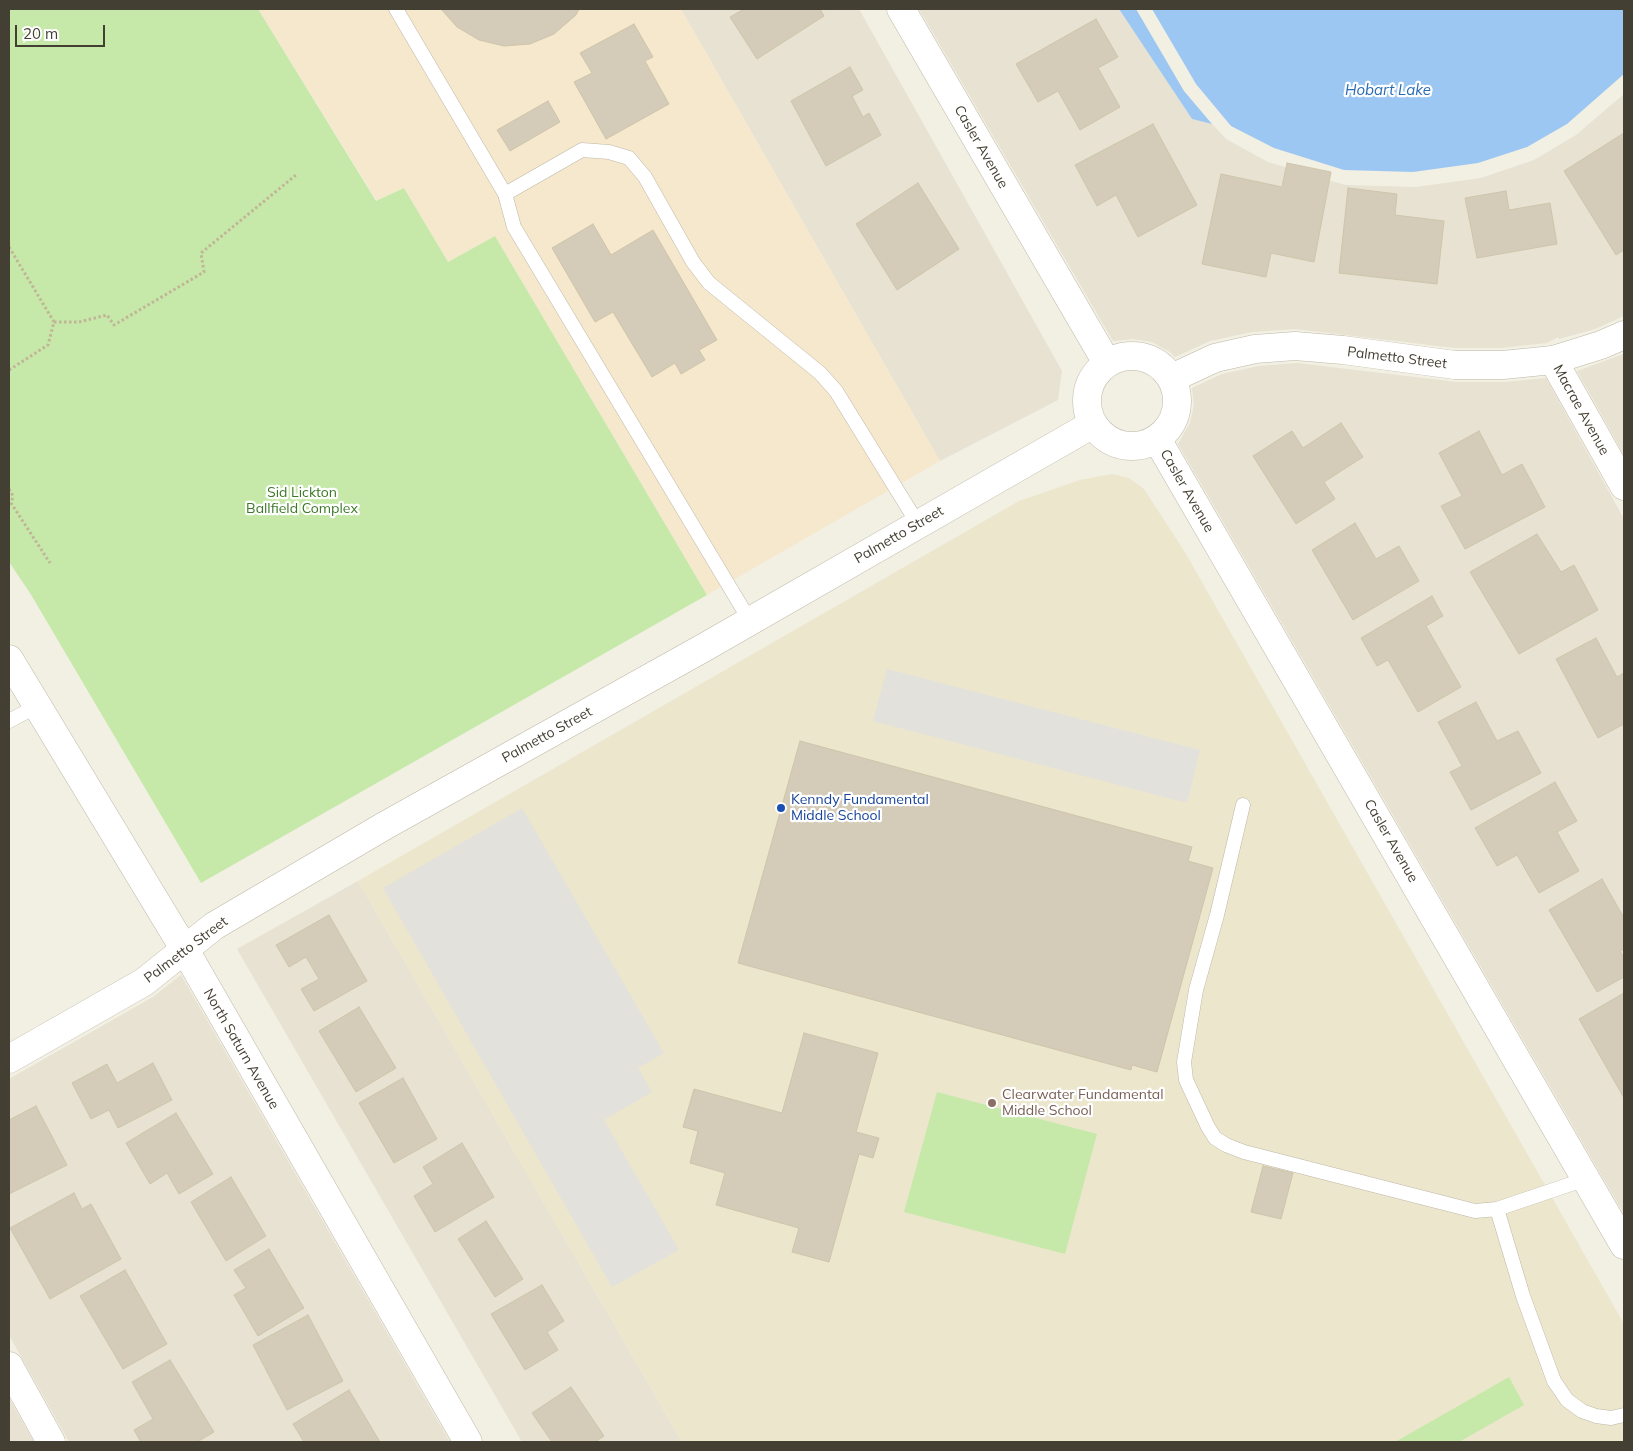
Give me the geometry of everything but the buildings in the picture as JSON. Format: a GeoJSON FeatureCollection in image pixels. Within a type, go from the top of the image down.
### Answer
{"type":"FeatureCollection","features":[{"type":"Feature","properties":{"kind":"street","name":"Casler Avenue"},"geometry":{"type":"LineString","coordinates":[[901,9],[1107,363]]}},
{"type":"Feature","properties":{"kind":"street","name":"Palmetto Street"},"geometry":{"type":"LineString","coordinates":[[1172,378],[1215,358],[1255,349],[1295,346],[1343,350],[1455,365],[1503,364],[1553,360],[1601,345],[1624,335]]}},
{"type":"Feature","properties":{"kind":"street"},"geometry":{"type":"LineString","coordinates":[[1121,357],[1143,357],[1163,367],[1172,378],[1177,398],[1174,418],[1167,430],[1157,438],[1143,444],[1129,446],[1115,443],[1102,435],[1093,424],[1088,411],[1087,397],[1090,384],[1107,363],[1121,357]]}},
{"type":"Feature","properties":{"kind":"street","name":"Macrae Avenue"},"geometry":{"type":"LineString","coordinates":[[1553,360],[1624,486]]}},
{"type":"Feature","properties":{"kind":"street","name":"Palmetto Street"},"geometry":{"type":"LineString","coordinates":[[9,1059],[144,982],[214,926],[386,825],[750,621],[1093,424]]}},
{"type":"Feature","properties":{"kind":"street","name":"Casler Avenue"},"geometry":{"type":"LineString","coordinates":[[1157,438],[1624,1245]]}},
{"type":"Feature","properties":{"kind":"street","name":"North Saturn Avenue"},"geometry":{"type":"LineString","coordinates":[[9,659],[185,950],[468,1442]]}},
{"type":"Feature","properties":{"kind":"street"},"geometry":{"type":"LineString","coordinates":[[9,1366],[51,1442]]}},
{"type":"Feature","properties":{"kind":"lane"},"geometry":{"type":"LineString","coordinates":[[396,9],[505,194],[514,227],[750,621]]}},
{"type":"Feature","properties":{"kind":"lane"},"geometry":{"type":"LineString","coordinates":[[505,194],[582,150],[609,152],[629,158],[645,177],[693,262],[710,283],[820,373],[836,391],[918,524]]}},
{"type":"Feature","properties":{"kind":"lane"},"geometry":{"type":"LineString","coordinates":[[9,721],[37,706]]}},
{"type":"Feature","properties":{"kind":"lane"},"geometry":{"type":"LineString","coordinates":[[1243,805],[1218,915],[1196,990],[1184,1062],[1186,1080],[1215,1138],[1226,1145],[1244,1152],[1476,1211],[1497,1209],[1586,1179]]}},
{"type":"Feature","properties":{"kind":"lane"},"geometry":{"type":"LineString","coordinates":[[1497,1209],[1523,1296],[1554,1381],[1567,1400],[1582,1411],[1596,1416],[1611,1418],[1624,1415]]}},
{"type":"Feature","properties":{"kind":"path"},"geometry":{"type":"LineString","coordinates":[[54,322],[79,322],[107,314],[114,325],[204,272],[200,253],[296,175]]}},
{"type":"Feature","properties":{"kind":"path"},"geometry":{"type":"LineString","coordinates":[[9,247],[54,322],[48,345],[9,370]]}},
{"type":"Feature","properties":{"kind":"path"},"geometry":{"type":"LineString","coordinates":[[9,490],[13,496],[12,503],[50,564]]}},
{"type":"Feature","properties":{"kind":"shaded area"},"geometry":{"type":"Polygon","coordinates":[[[258,9],[681,9],[940,461],[707,595],[495,236],[448,262],[404,188],[377,201],[258,9]]]}},
{"type":"Feature","properties":{"kind":"shaded area"},"geometry":{"type":"Polygon","coordinates":[[[681,9],[859,9],[1062,371],[1058,400],[940,461],[681,9]]]}},
{"type":"Feature","properties":{"kind":"shaded area"},"geometry":{"type":"Polygon","coordinates":[[[919,9],[1119,9],[1192,119],[1212,124],[1226,139],[1268,162],[1345,185],[1416,187],[1481,178],[1534,160],[1576,135],[1624,94],[1624,316],[1595,329],[1559,339],[1558,337],[1547,343],[1500,348],[1455,348],[1295,329],[1252,332],[1210,341],[1175,357],[1152,342],[1133,339],[1113,341],[919,9]]]}},
{"type":"Feature","properties":{"kind":"shaded area"},"geometry":{"type":"Polygon","coordinates":[[[1624,354],[1624,455],[1577,371],[1624,354]]]}},
{"type":"Feature","properties":{"kind":"shaded area"},"geometry":{"type":"Polygon","coordinates":[[[1297,363],[1457,382],[1505,382],[1546,378],[1624,519],[1624,1214],[1178,444],[1190,423],[1194,405],[1192,388],[1222,374],[1259,366],[1297,363]]]}},
{"type":"Feature","properties":{"kind":"shaded area","name":"Clearwater Fundamental Middle School"},"geometry":{"type":"Polygon","coordinates":[[[1112,474],[1129,478],[1144,489],[1186,554],[1624,1324],[1624,1442],[682,1442],[358,881],[1019,501],[1080,480],[1112,474]]]}},
{"type":"Feature","properties":{"kind":"shaded area"},"geometry":{"type":"Polygon","coordinates":[[[887,669],[1200,750],[1187,803],[873,721],[887,669]]]}},
{"type":"Feature","properties":{"kind":"shaded area"},"geometry":{"type":"Polygon","coordinates":[[[522,808],[664,1053],[638,1068],[652,1092],[604,1120],[679,1250],[612,1287],[383,888],[522,808]]]}},
{"type":"Feature","properties":{"kind":"shaded area"},"geometry":{"type":"Polygon","coordinates":[[[358,881],[682,1442],[522,1442],[237,949],[358,881]]]}},
{"type":"Feature","properties":{"kind":"shaded area"},"geometry":{"type":"Polygon","coordinates":[[[181,975],[450,1442],[69,1442],[9,1335],[9,1079],[153,997],[181,975]]]}},
{"type":"Feature","properties":{"kind":"shaded area"},"geometry":{"type":"Polygon","coordinates":[[[9,1398],[34,1442],[9,1442],[9,1398]]]}},
{"type":"Feature","properties":{"kind":"green space","name":"Sid Lickton Ballfield Complex"},"geometry":{"type":"Polygon","coordinates":[[[9,9],[258,9],[376,201],[404,188],[448,262],[495,236],[707,595],[201,883],[30,593],[9,562],[9,9]]]}},
{"type":"Feature","properties":{"kind":"green space"},"geometry":{"type":"Polygon","coordinates":[[[937,1092],[1097,1134],[1065,1254],[904,1212],[937,1092]]]}},
{"type":"Feature","properties":{"kind":"green space"},"geometry":{"type":"Polygon","coordinates":[[[1509,1377],[1524,1405],[1459,1442],[1395,1442],[1509,1377]]]}},
{"type":"Feature","properties":{"kind":"water"},"geometry":{"type":"Polygon","coordinates":[[[1119,9],[1136,9],[1184,91],[1212,124],[1192,119],[1119,9]]]}},
{"type":"Feature","properties":{"kind":"water","name":"Hobart Lake"},"geometry":{"type":"Polygon","coordinates":[[[1152,9],[1624,9],[1624,74],[1567,124],[1527,147],[1478,163],[1413,172],[1344,170],[1274,148],[1231,126],[1196,84],[1152,9]]]}},
{"type":"Feature","properties":{"kind":"place","name":"Kenndy Fundamental Middle School"},"geometry":{"type":"Point","coordinates":[781,808]}},
{"type":"Feature","properties":{"kind":"place","name":"Clearwater Fundamental Middle School"},"geometry":{"type":"Point","coordinates":[992,1103]}}]}
